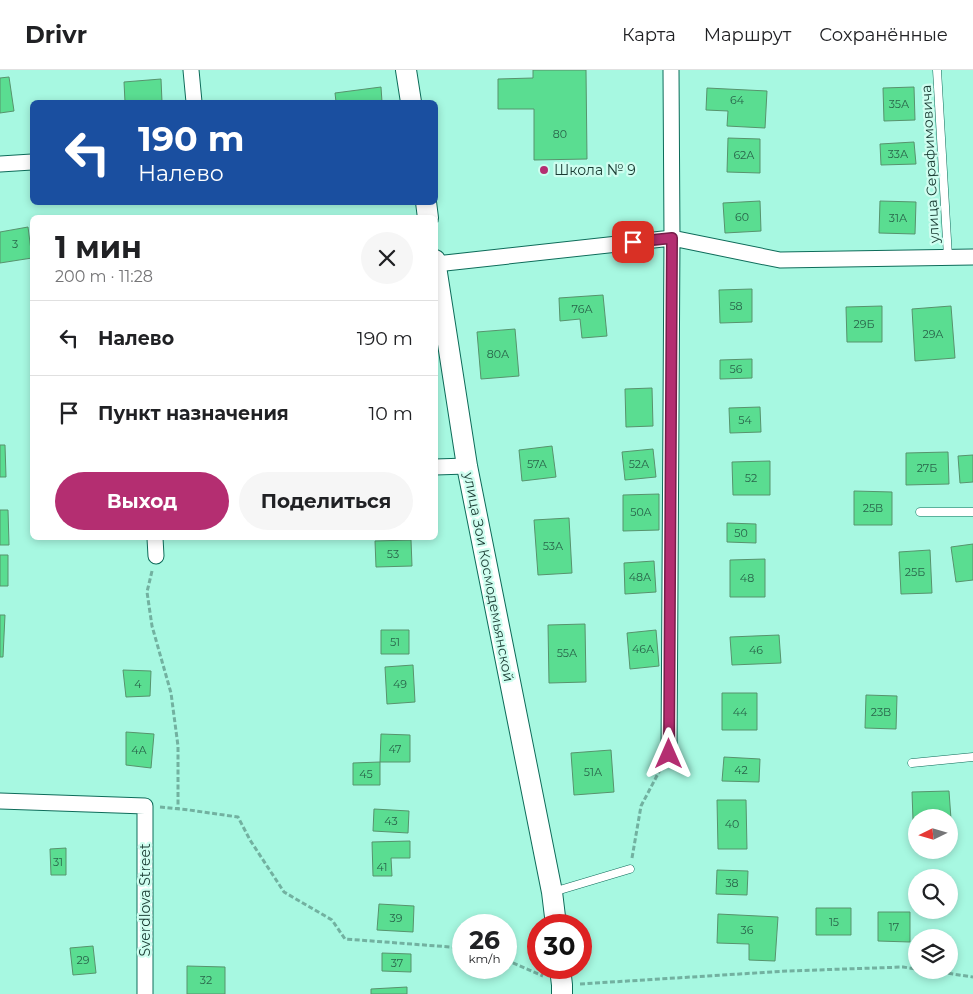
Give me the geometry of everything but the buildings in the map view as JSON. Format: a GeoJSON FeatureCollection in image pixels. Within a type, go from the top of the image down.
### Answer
{"type":"FeatureCollection","features":[{"type":"Feature","properties":{"kind":"street"},"geometry":{"type":"LineString","coordinates":[[191,70],[194,100]]}},
{"type":"Feature","properties":{"kind":"street"},"geometry":{"type":"LineString","coordinates":[[406,70],[410,100]]}},
{"type":"Feature","properties":{"kind":"street"},"geometry":{"type":"LineString","coordinates":[[669,754],[671,70]]}},
{"type":"Feature","properties":{"kind":"street"},"geometry":{"type":"LineString","coordinates":[[0,164],[30,162]]}},
{"type":"Feature","properties":{"kind":"street"},"geometry":{"type":"LineString","coordinates":[[438,262],[672,238],[780,260],[973,257]]}},
{"type":"Feature","properties":{"kind":"street","name":"улица Зои Космодемьянской"},"geometry":{"type":"LineString","coordinates":[[438,281],[467,466],[552,892],[555,914]]}},
{"type":"Feature","properties":{"kind":"street"},"geometry":{"type":"LineString","coordinates":[[438,467],[467,466]]}},
{"type":"Feature","properties":{"kind":"street"},"geometry":{"type":"LineString","coordinates":[[155,540],[156,556]]}},
{"type":"Feature","properties":{"kind":"street"},"geometry":{"type":"LineString","coordinates":[[0,801],[145,806]]}},
{"type":"Feature","properties":{"kind":"street","name":"Sverdlova Street"},"geometry":{"type":"LineString","coordinates":[[145,806],[145,994]]}},
{"type":"Feature","properties":{"kind":"lane","name":"улица Серафимовича"},"geometry":{"type":"LineString","coordinates":[[937,70],[948,257]]}},
{"type":"Feature","properties":{"kind":"lane"},"geometry":{"type":"LineString","coordinates":[[920,512],[973,512]]}},
{"type":"Feature","properties":{"kind":"lane"},"geometry":{"type":"LineString","coordinates":[[912,763],[973,757]]}},
{"type":"Feature","properties":{"kind":"lane"},"geometry":{"type":"LineString","coordinates":[[552,892],[630,868]]}},
{"type":"Feature","properties":{"kind":"path"},"geometry":{"type":"LineString","coordinates":[[156,556],[147,592],[152,626],[171,693],[178,746],[178,809]]}},
{"type":"Feature","properties":{"kind":"path"},"geometry":{"type":"LineString","coordinates":[[630,868],[641,806],[669,754]]}},
{"type":"Feature","properties":{"kind":"path"},"geometry":{"type":"LineString","coordinates":[[145,806],[238,817],[250,840],[284,892],[332,920],[345,939],[452,947]]}},
{"type":"Feature","properties":{"kind":"path"},"geometry":{"type":"LineString","coordinates":[[517,964],[561,982],[908,968]]}},
{"type":"Feature","properties":{"kind":"path"},"geometry":{"type":"LineString","coordinates":[[958,975],[973,977]]}},
{"type":"Feature","properties":{"kind":"place","name":"Школа № 9"},"geometry":{"type":"Point","coordinates":[544,170]}},
{"type":"Feature","properties":{"kind":"route"},"geometry":{"type":"LineString","coordinates":[[633,242],[672,238],[669,754]]}}]}
